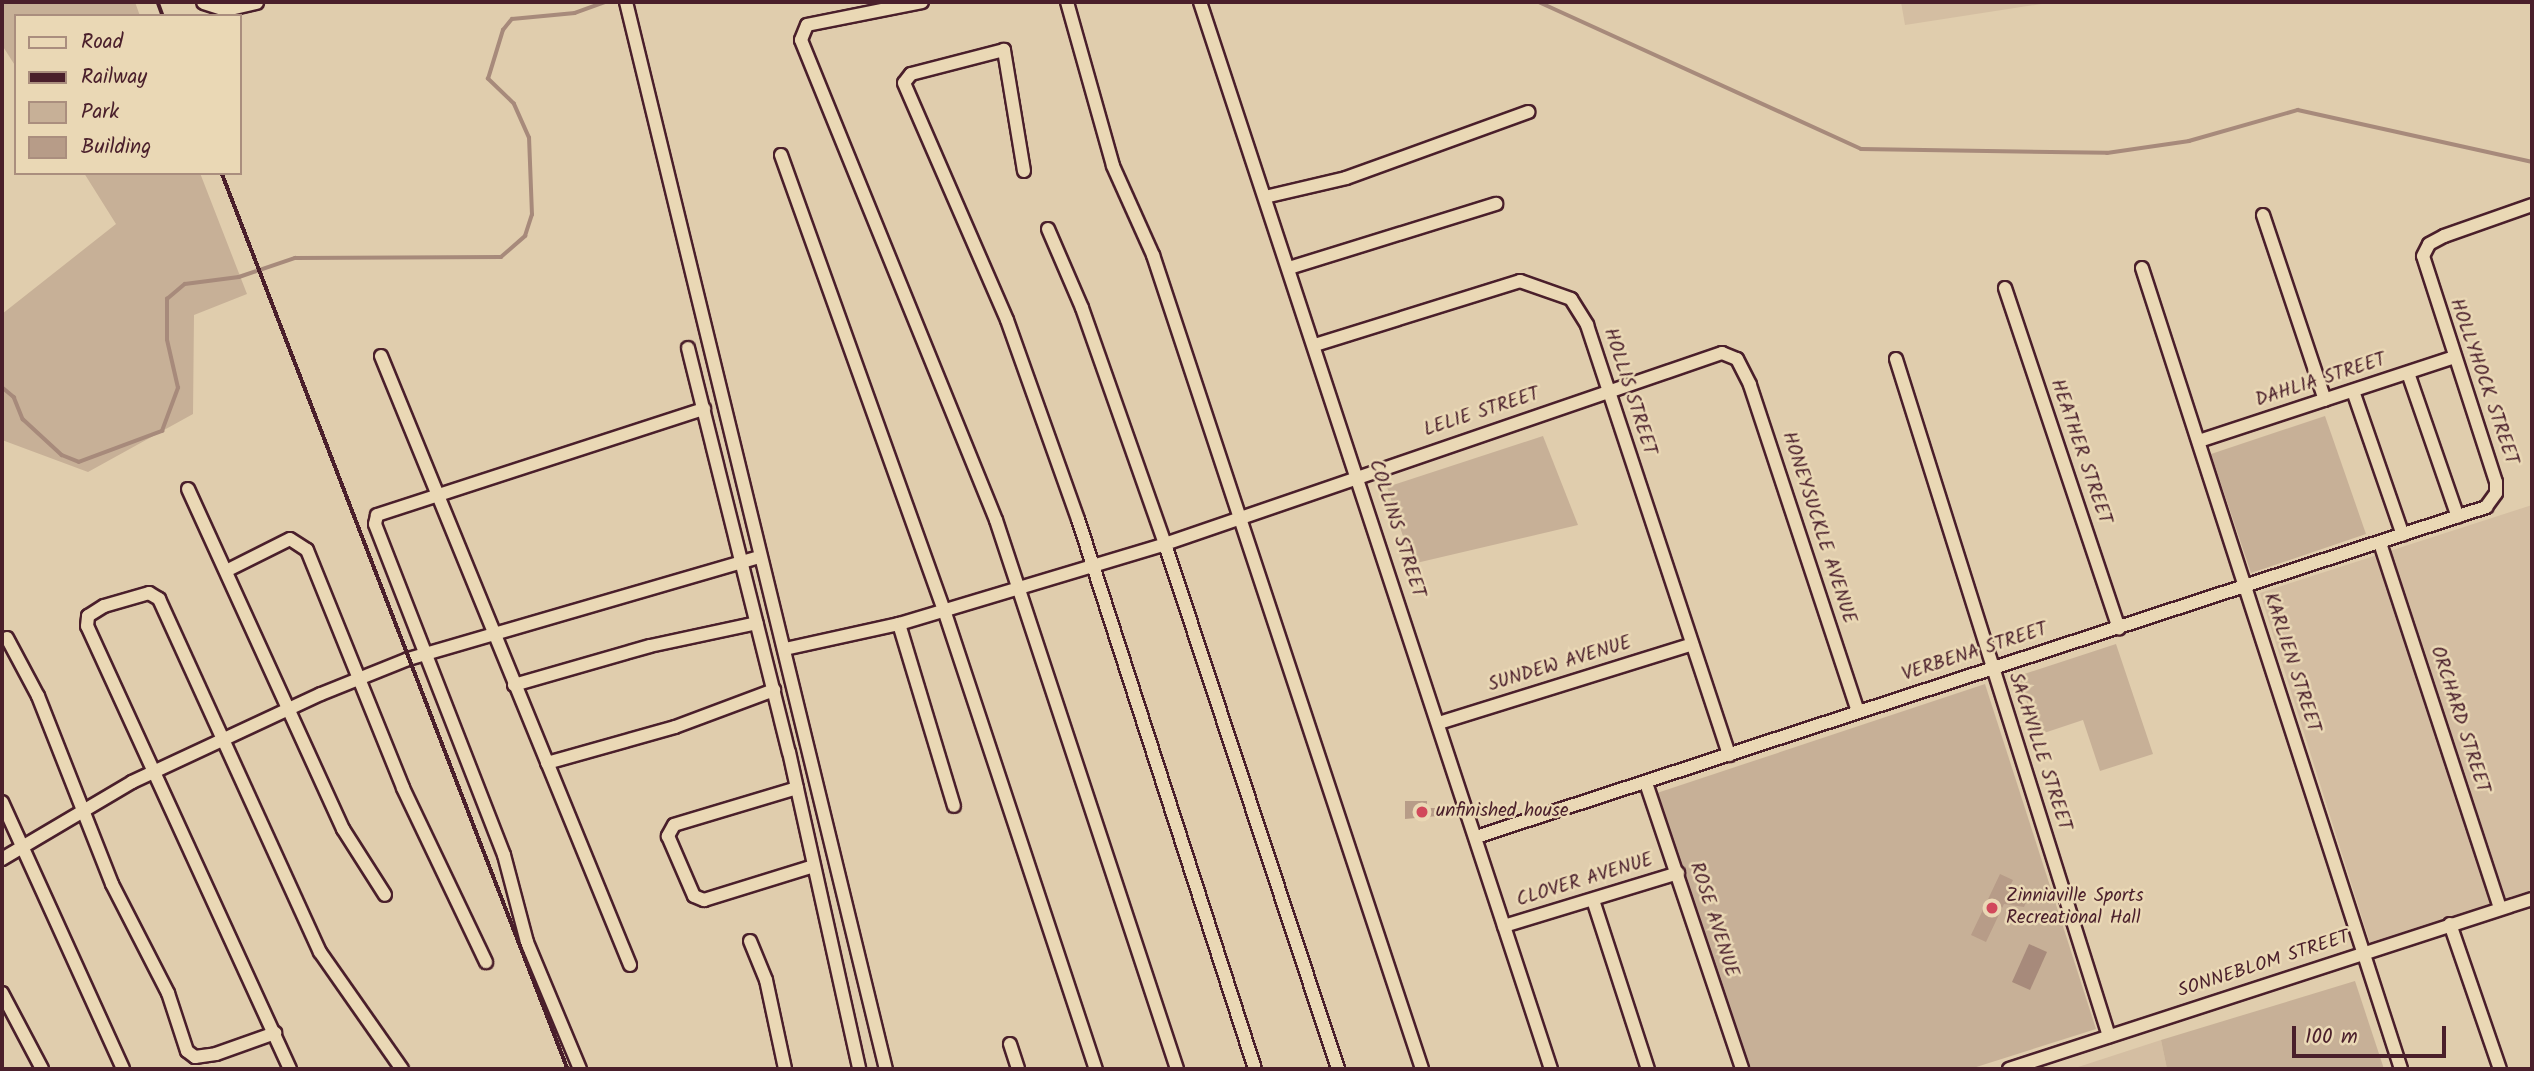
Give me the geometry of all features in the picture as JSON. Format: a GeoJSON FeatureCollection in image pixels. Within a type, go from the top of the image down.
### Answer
{"type":"FeatureCollection","features":[{"type":"Feature","properties":{"kind":"main road"},"geometry":{"type":"LineString","coordinates":[[204,2],[226,9],[256,2]]}},
{"type":"Feature","properties":{"kind":"street"},"geometry":{"type":"LineString","coordinates":[[626,2],[758,557],[785,649],[886,1069]]}},
{"type":"Feature","properties":{"kind":"street"},"geometry":{"type":"LineString","coordinates":[[922,2],[807,25],[801,40],[1018,584],[1177,1069]]}},
{"type":"Feature","properties":{"kind":"street"},"geometry":{"type":"LineString","coordinates":[[1067,2],[1113,166],[1153,255],[1422,1069]]}},
{"type":"Feature","properties":{"kind":"street","name":"COLLINS STREET"},"geometry":{"type":"LineString","coordinates":[[1200,2],[1358,474],[1551,1069]]}},
{"type":"Feature","properties":{"kind":"street"},"geometry":{"type":"LineString","coordinates":[[1024,171],[1004,50],[911,75],[904,83],[1007,320],[1255,1069]]}},
{"type":"Feature","properties":{"kind":"street"},"geometry":{"type":"LineString","coordinates":[[1265,197],[1346,178],[1528,112]]}},
{"type":"Feature","properties":{"kind":"street"},"geometry":{"type":"LineString","coordinates":[[781,155],[944,610],[1096,1069]]}},
{"type":"Feature","properties":{"kind":"street"},"geometry":{"type":"LineString","coordinates":[[1289,268],[1496,204]]}},
{"type":"Feature","properties":{"kind":"street","name":"HOLLYHOCK STREET"},"geometry":{"type":"LineString","coordinates":[[2486,507],[2496,494],[2496,482],[2424,266],[2425,250],[2434,240],[2532,205]]}},
{"type":"Feature","properties":{"kind":"street"},"geometry":{"type":"LineString","coordinates":[[2263,215],[2325,400]]}},
{"type":"Feature","properties":{"kind":"street"},"geometry":{"type":"LineString","coordinates":[[1048,229],[1082,308],[1165,544],[1338,1069]]}},
{"type":"Feature","properties":{"kind":"street","name":"KARLIEN STREET"},"geometry":{"type":"LineString","coordinates":[[2142,268],[2401,1069]]}},
{"type":"Feature","properties":{"kind":"street","name":"HOLLIS STREET"},"geometry":{"type":"LineString","coordinates":[[1315,345],[1496,286],[1538,284],[1571,299],[1579,310],[1729,755]]}},
{"type":"Feature","properties":{"kind":"street","name":"HEATHER STREET"},"geometry":{"type":"LineString","coordinates":[[2004,289],[2119,628]]}},
{"type":"Feature","properties":{"kind":"street"},"geometry":{"type":"LineString","coordinates":[[688,348],[774,690],[859,1069]]}},
{"type":"Feature","properties":{"kind":"street","name":"LELIE STREET"},"geometry":{"type":"LineString","coordinates":[[785,649],[899,624],[1018,584],[1165,544],[1358,474],[1711,355],[1737,359]]}},
{"type":"Feature","properties":{"kind":"street"},"geometry":{"type":"LineString","coordinates":[[381,356],[492,634],[590,858],[630,965]]}},
{"type":"Feature","properties":{"kind":"street","name":"DAHLIA STREET"},"geometry":{"type":"LineString","coordinates":[[2199,441],[2455,357]]}},
{"type":"Feature","properties":{"kind":"street","name":"HONEYSUCKLE AVENUE"},"geometry":{"type":"LineString","coordinates":[[1737,359],[1751,385],[1858,711]]}},
{"type":"Feature","properties":{"kind":"street","name":"SACHVILLE STREET"},"geometry":{"type":"LineString","coordinates":[[1896,359],[2109,1036]]}},
{"type":"Feature","properties":{"kind":"street"},"geometry":{"type":"LineString","coordinates":[[2407,373],[2458,517]]}},
{"type":"Feature","properties":{"kind":"street"},"geometry":{"type":"LineString","coordinates":[[2353,391],[2403,536]]}},
{"type":"Feature","properties":{"kind":"street"},"geometry":{"type":"LineString","coordinates":[[580,1069],[527,942],[504,855],[422,655],[375,524],[377,515],[439,498],[704,409]]}},
{"type":"Feature","properties":{"kind":"street"},"geometry":{"type":"LineString","coordinates":[[188,489],[228,570],[343,829],[385,895]]}},
{"type":"Feature","properties":{"kind":"street","name":"VERBENA STREET"},"geometry":{"type":"LineString","coordinates":[[1476,837],[2486,507]]}},
{"type":"Feature","properties":{"kind":"street"},"geometry":{"type":"LineString","coordinates":[[228,570],[290,539],[300,541],[360,678],[404,788],[486,962]]}},
{"type":"Feature","properties":{"kind":"street","name":"ORCHARD STREET"},"geometry":{"type":"LineString","coordinates":[[2380,543],[2500,908]]}},
{"type":"Feature","properties":{"kind":"street"},"geometry":{"type":"LineString","coordinates":[[2,859],[153,772],[360,678],[422,655],[758,557]]}},
{"type":"Feature","properties":{"kind":"street"},"geometry":{"type":"LineString","coordinates":[[290,1069],[87,626],[88,615],[104,606],[149,593],[159,599],[320,953],[402,1069]]}},
{"type":"Feature","properties":{"kind":"street"},"geometry":{"type":"LineString","coordinates":[[514,685],[650,646],[757,623]]}},
{"type":"Feature","properties":{"kind":"street"},"geometry":{"type":"LineString","coordinates":[[899,624],[954,806]]}},
{"type":"Feature","properties":{"kind":"street"},"geometry":{"type":"LineString","coordinates":[[7,638],[38,696],[82,811],[168,993],[187,1051],[195,1057],[216,1054],[275,1033]]}},
{"type":"Feature","properties":{"kind":"street","name":"SUNDEW AVENUE"},"geometry":{"type":"LineString","coordinates":[[1439,723],[1692,644]]}},
{"type":"Feature","properties":{"kind":"street"},"geometry":{"type":"LineString","coordinates":[[547,763],[675,727],[774,690]]}},
{"type":"Feature","properties":{"kind":"street","name":"ROSE AVENUE"},"geometry":{"type":"LineString","coordinates":[[1646,783],[1742,1069]]}},
{"type":"Feature","properties":{"kind":"street"},"geometry":{"type":"LineString","coordinates":[[797,788],[674,825],[668,836],[694,896],[704,900],[814,866]]}},
{"type":"Feature","properties":{"kind":"street"},"geometry":{"type":"LineString","coordinates":[[2,802],[123,1069]]}},
{"type":"Feature","properties":{"kind":"street","name":"CLOVER AVENUE"},"geometry":{"type":"LineString","coordinates":[[1504,926],[1678,873]]}},
{"type":"Feature","properties":{"kind":"street","name":"SONNEBLOM STREET"},"geometry":{"type":"LineString","coordinates":[[2008,1069],[2532,899]]}},
{"type":"Feature","properties":{"kind":"street"},"geometry":{"type":"LineString","coordinates":[[1593,900],[1648,1069]]}},
{"type":"Feature","properties":{"kind":"street"},"geometry":{"type":"LineString","coordinates":[[2450,924],[2500,1069]]}},
{"type":"Feature","properties":{"kind":"street"},"geometry":{"type":"LineString","coordinates":[[750,941],[766,980],[785,1069]]}},
{"type":"Feature","properties":{"kind":"street"},"geometry":{"type":"LineString","coordinates":[[2,993],[42,1069]]}},
{"type":"Feature","properties":{"kind":"street"},"geometry":{"type":"LineString","coordinates":[[1010,1044],[1018,1069]]}},
{"type":"Feature","properties":{"kind":"shaded area"},"geometry":{"type":"Polygon","coordinates":[[[1901,2],[2054,2],[1905,25],[1901,2]]]}},
{"type":"Feature","properties":{"kind":"shaded area"},"geometry":{"type":"Polygon","coordinates":[[[2532,505],[2532,890],[2370,943],[2260,593],[2532,505]]]}},
{"type":"Feature","properties":{"kind":"shaded area"},"geometry":{"type":"Polygon","coordinates":[[[2029,944],[2047,952],[2030,990],[2012,982],[2029,944]]]}},
{"type":"Feature","properties":{"kind":"shaded area"},"geometry":{"type":"Polygon","coordinates":[[[2161,1040],[2167,1069],[2072,1069],[2161,1040]]]}},
{"type":"Feature","properties":{"kind":"green space"},"geometry":{"type":"Polygon","coordinates":[[[2,2],[135,2],[139,14],[14,14],[14,64],[2,45],[2,2]]]}},
{"type":"Feature","properties":{"kind":"green space"},"geometry":{"type":"Polygon","coordinates":[[[85,175],[201,175],[247,294],[194,315],[193,414],[88,472],[2,440],[2,314],[116,224],[85,175]]]}},
{"type":"Feature","properties":{"kind":"green space"},"geometry":{"type":"Polygon","coordinates":[[[2325,416],[2366,534],[2251,573],[2211,454],[2325,416]]]}},
{"type":"Feature","properties":{"kind":"green space"},"geometry":{"type":"Polygon","coordinates":[[[1543,436],[1578,525],[1412,564],[1387,487],[1543,436]]]}},
{"type":"Feature","properties":{"kind":"green space"},"geometry":{"type":"Polygon","coordinates":[[[2116,644],[2153,754],[2100,771],[2083,720],[2038,735],[2018,676],[2116,644]]]}},
{"type":"Feature","properties":{"kind":"green space"},"geometry":{"type":"Polygon","coordinates":[[[1985,684],[2096,1029],[1970,1069],[1748,1069],[1657,793],[1985,684]]]}},
{"type":"Feature","properties":{"kind":"green space"},"geometry":{"type":"Polygon","coordinates":[[[2355,981],[2384,1069],[2167,1069],[2161,1040],[2355,981]]]}},
{"type":"Feature","properties":{"kind":"building","name":"unfinished house"},"geometry":{"type":"Polygon","coordinates":[[[1405,801],[1427,801],[1427,808],[1438,808],[1438,816],[1405,819],[1405,801]]]}},
{"type":"Feature","properties":{"kind":"building","name":"Zinniaville Sports Recreational Hall"},"geometry":{"type":"Polygon","coordinates":[[[2000,874],[2013,880],[2009,888],[2028,898],[2024,907],[2004,904],[1986,942],[1971,935],[2000,874]]]}},
{"type":"Feature","properties":{"kind":"waterway"},"geometry":{"type":"LineString","coordinates":[[2,387],[14,397],[23,419],[62,455],[79,462],[162,431],[178,388],[167,340],[167,299],[185,284],[239,277],[295,258],[501,257],[525,236],[532,215],[529,138],[514,104],[488,79],[503,30],[512,19],[575,13],[605,2]]}},
{"type":"Feature","properties":{"kind":"waterway"},"geometry":{"type":"LineString","coordinates":[[1539,2],[1861,149],[2107,153],[2189,141],[2298,110],[2532,162]]}},
{"type":"Feature","properties":{"kind":"railway"},"geometry":{"type":"LineString","coordinates":[[158,2],[162,14]]}},
{"type":"Feature","properties":{"kind":"railway"},"geometry":{"type":"LineString","coordinates":[[223,175],[568,1069]]}},
{"type":"Feature","properties":{"kind":"place","name":"unfinished house"},"geometry":{"type":"Point","coordinates":[1422,812]}},
{"type":"Feature","properties":{"kind":"place","name":"Zinniaville Sports Recreational Hall"},"geometry":{"type":"Point","coordinates":[1992,908]}}]}
